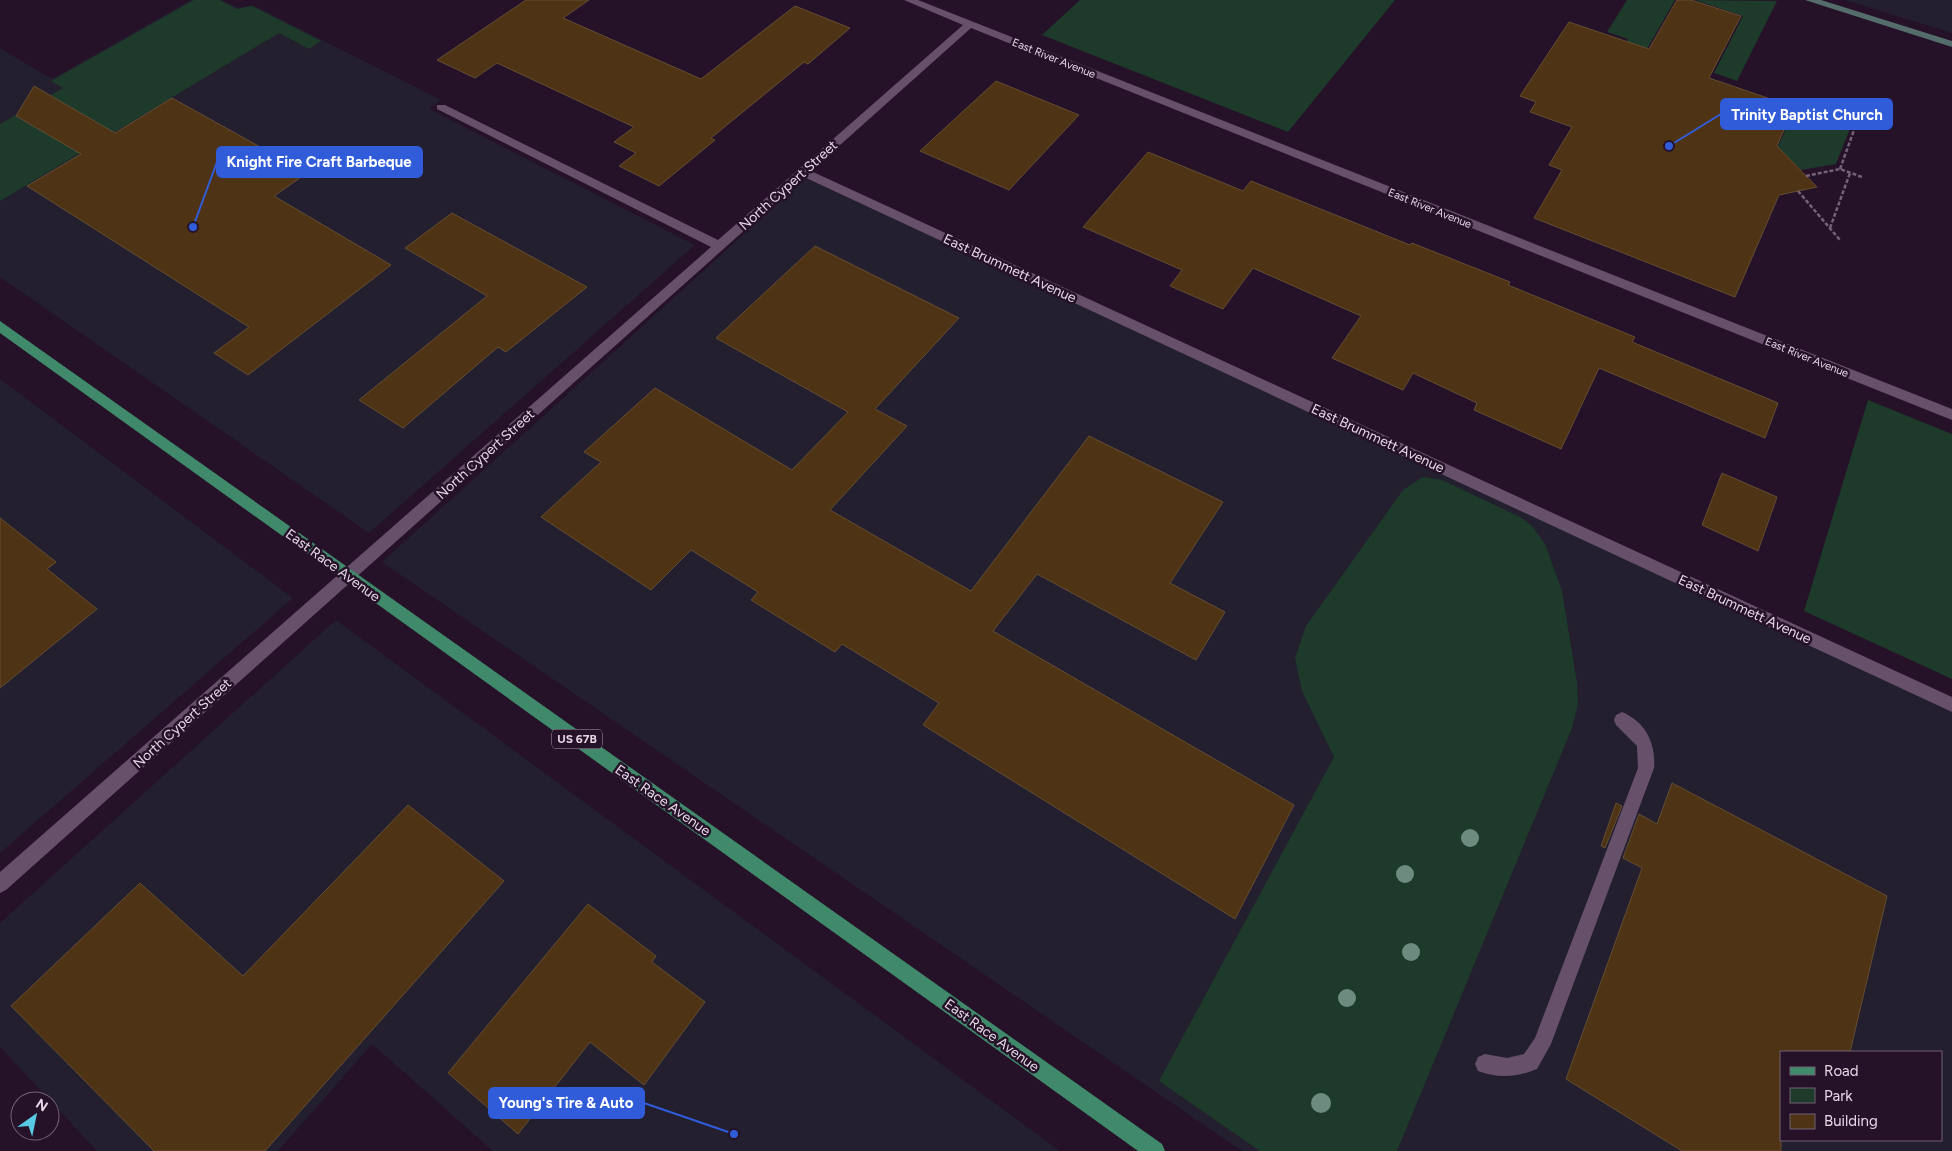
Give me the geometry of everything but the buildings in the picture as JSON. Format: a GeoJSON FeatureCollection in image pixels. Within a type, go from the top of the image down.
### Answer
{"type":"FeatureCollection","features":[{"type":"Feature","properties":{"kind":"main road","name":"East Race Avenue"},"geometry":{"type":"LineString","coordinates":[[0,326],[1155,1151]]}},
{"type":"Feature","properties":{"kind":"street","name":"East River Avenue"},"geometry":{"type":"LineString","coordinates":[[909,0],[1952,415]]}},
{"type":"Feature","properties":{"kind":"street"},"geometry":{"type":"LineString","coordinates":[[1810,0],[1952,44]]}},
{"type":"Feature","properties":{"kind":"street","name":"North Cypert Street"},"geometry":{"type":"LineString","coordinates":[[0,884],[970,24]]}},
{"type":"Feature","properties":{"kind":"street"},"geometry":{"type":"LineString","coordinates":[[442,107],[720,246]]}},
{"type":"Feature","properties":{"kind":"street","name":"East Brummett Avenue"},"geometry":{"type":"LineString","coordinates":[[803,172],[1952,706]]}},
{"type":"Feature","properties":{"kind":"street"},"geometry":{"type":"LineString","coordinates":[[1484,1064],[1507,1068],[1530,1062],[1542,1044],[1646,768],[1648,752],[1640,735],[1622,720]]}},
{"type":"Feature","properties":{"kind":"path"},"geometry":{"type":"LineString","coordinates":[[1840,169],[1858,119]]}},
{"type":"Feature","properties":{"kind":"path"},"geometry":{"type":"LineString","coordinates":[[1806,176],[1840,169],[1862,177]]}},
{"type":"Feature","properties":{"kind":"path"},"geometry":{"type":"LineString","coordinates":[[1830,228],[1850,173]]}},
{"type":"Feature","properties":{"kind":"path"},"geometry":{"type":"LineString","coordinates":[[1798,191],[1840,240]]}},
{"type":"Feature","properties":{"kind":"shaded area"},"geometry":{"type":"Polygon","coordinates":[[[191,0],[223,0],[238,8],[253,5],[441,100],[429,109],[695,245],[369,533],[0,277],[0,48],[52,79],[191,0]]]}},
{"type":"Feature","properties":{"kind":"shaded area"},"geometry":{"type":"Polygon","coordinates":[[[1845,0],[1952,0],[1952,33],[1845,0]]]}},
{"type":"Feature","properties":{"kind":"shaded area"},"geometry":{"type":"Polygon","coordinates":[[[806,178],[1952,709],[1952,1151],[1242,1151],[382,562],[806,178]]]}},
{"type":"Feature","properties":{"kind":"shaded area"},"geometry":{"type":"Polygon","coordinates":[[[0,379],[293,598],[0,853],[0,379]]]}},
{"type":"Feature","properties":{"kind":"shaded area"},"geometry":{"type":"Polygon","coordinates":[[[336,620],[1060,1151],[493,1151],[372,1044],[278,1151],[97,1151],[60,1111],[60,1091],[41,1091],[0,1047],[0,923],[336,620]]]}},
{"type":"Feature","properties":{"kind":"green space"},"geometry":{"type":"Polygon","coordinates":[[[194,0],[219,0],[237,9],[252,6],[321,41],[309,49],[279,33],[0,201],[0,124],[63,88],[51,81],[194,0]]]}},
{"type":"Feature","properties":{"kind":"green space"},"geometry":{"type":"Polygon","coordinates":[[[1080,0],[1395,0],[1288,132],[1042,35],[1080,0]]]}},
{"type":"Feature","properties":{"kind":"green space"},"geometry":{"type":"Polygon","coordinates":[[[1627,0],[1675,0],[1643,56],[1623,49],[1628,39],[1607,32],[1627,0]]]}},
{"type":"Feature","properties":{"kind":"green space"},"geometry":{"type":"Polygon","coordinates":[[[1695,0],[1777,1],[1737,81],[1714,73],[1743,16],[1695,0]]]}},
{"type":"Feature","properties":{"kind":"green space"},"geometry":{"type":"Polygon","coordinates":[[[1796,107],[1851,126],[1836,164],[1801,170],[1795,164],[1768,168],[1796,107]]]}},
{"type":"Feature","properties":{"kind":"green space"},"geometry":{"type":"Polygon","coordinates":[[[1868,400],[1952,434],[1952,679],[1804,611],[1868,400]]]}},
{"type":"Feature","properties":{"kind":"green space"},"geometry":{"type":"Polygon","coordinates":[[[1423,477],[1442,480],[1522,518],[1532,526],[1545,544],[1562,591],[1577,683],[1578,704],[1572,728],[1397,1151],[1260,1151],[1159,1081],[1334,757],[1302,691],[1295,658],[1306,626],[1403,490],[1423,477]]]}},
{"type":"Feature","properties":{"kind":"place","name":"Trinity Baptist Church"},"geometry":{"type":"Point","coordinates":[1669,146]}},
{"type":"Feature","properties":{"kind":"place","name":"Knight Fire Craft Barbeque"},"geometry":{"type":"Point","coordinates":[193,227]}},
{"type":"Feature","properties":{"kind":"place","name":"Young's Tire & Auto"},"geometry":{"type":"Point","coordinates":[734,1134]}}]}
